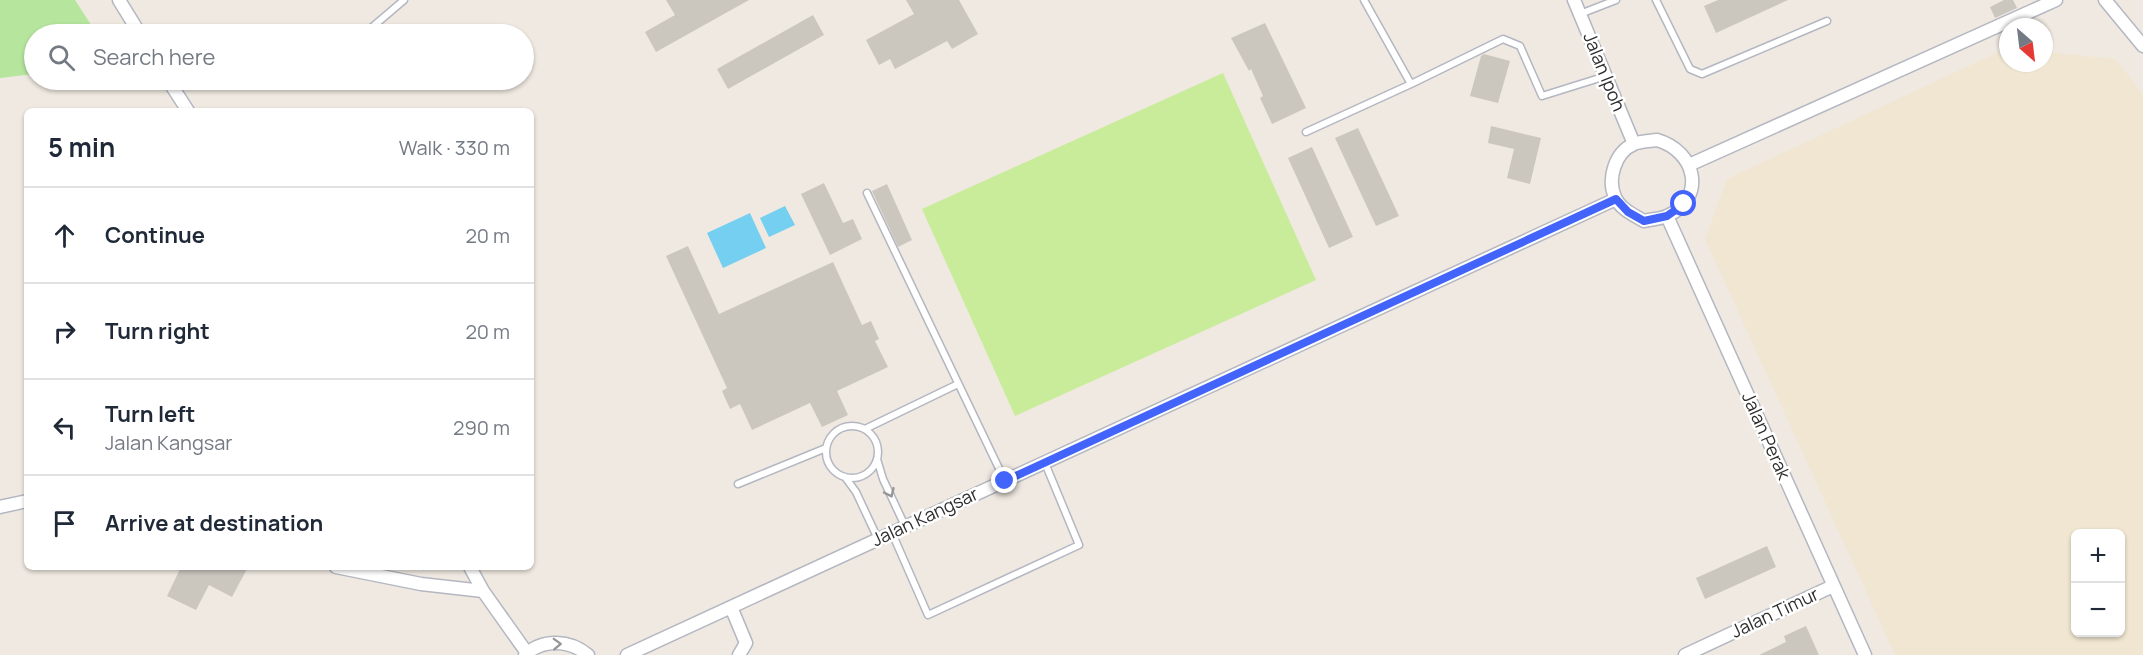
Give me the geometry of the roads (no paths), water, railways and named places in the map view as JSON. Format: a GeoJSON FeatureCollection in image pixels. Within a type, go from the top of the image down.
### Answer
{"type":"FeatureCollection","features":[{"type":"Feature","properties":{"kind":"street"},"geometry":{"type":"LineString","coordinates":[[119,0],[134,24]]}},
{"type":"Feature","properties":{"kind":"street","name":"Jalan Ipoh"},"geometry":{"type":"LineString","coordinates":[[1574,0],[1634,144]]}},
{"type":"Feature","properties":{"kind":"street"},"geometry":{"type":"LineString","coordinates":[[1689,165],[2056,0]]}},
{"type":"Feature","properties":{"kind":"street"},"geometry":{"type":"LineString","coordinates":[[2105,0],[2140,43]]}},
{"type":"Feature","properties":{"kind":"street"},"geometry":{"type":"LineString","coordinates":[[174,90],[186,108]]}},
{"type":"Feature","properties":{"kind":"street"},"geometry":{"type":"LineString","coordinates":[[1657,140],[1669,144],[1680,152],[1689,165],[1692,179],[1690,193],[1684,204],[1667,216],[1644,221],[1628,212],[1616,199],[1612,178],[1615,165],[1623,152],[1634,144],[1657,140]]}},
{"type":"Feature","properties":{"kind":"street","name":"Jalan Kangsar"},"geometry":{"type":"LineString","coordinates":[[627,655],[1616,199]]}},
{"type":"Feature","properties":{"kind":"street","name":"Jalan Perak"},"geometry":{"type":"LineString","coordinates":[[1667,216],[1865,655]]}},
{"type":"Feature","properties":{"kind":"street"},"geometry":{"type":"LineString","coordinates":[[0,507],[24,502]]}},
{"type":"Feature","properties":{"kind":"street"},"geometry":{"type":"LineString","coordinates":[[351,570],[421,584],[483,591]]}},
{"type":"Feature","properties":{"kind":"street"},"geometry":{"type":"LineString","coordinates":[[472,570],[483,591],[526,654],[541,645],[564,642],[579,648],[588,655]]}},
{"type":"Feature","properties":{"kind":"street","name":"Jalan Timur"},"geometry":{"type":"LineString","coordinates":[[1685,655],[1833,586]]}},
{"type":"Feature","properties":{"kind":"street"},"geometry":{"type":"LineString","coordinates":[[731,607],[751,655]]}},
{"type":"Feature","properties":{"kind":"street"},"geometry":{"type":"LineString","coordinates":[[739,655],[746,643]]}},
{"type":"Feature","properties":{"kind":"lane"},"geometry":{"type":"LineString","coordinates":[[376,24],[404,0]]}},
{"type":"Feature","properties":{"kind":"lane"},"geometry":{"type":"LineString","coordinates":[[1364,0],[1411,84]]}},
{"type":"Feature","properties":{"kind":"lane"},"geometry":{"type":"LineString","coordinates":[[1580,14],[1616,0]]}},
{"type":"Feature","properties":{"kind":"lane"},"geometry":{"type":"LineString","coordinates":[[1656,0],[1690,69],[1702,74],[1827,21]]}},
{"type":"Feature","properties":{"kind":"lane"},"geometry":{"type":"LineString","coordinates":[[1306,132],[1503,39],[1520,46],[1542,96],[1606,76]]}},
{"type":"Feature","properties":{"kind":"lane"},"geometry":{"type":"LineString","coordinates":[[867,193],[1005,481]]}},
{"type":"Feature","properties":{"kind":"lane"},"geometry":{"type":"LineString","coordinates":[[865,429],[958,384]]}},
{"type":"Feature","properties":{"kind":"lane"},"geometry":{"type":"LineString","coordinates":[[878,539],[856,492],[845,477],[830,466],[826,457],[826,448],[831,436],[840,428],[853,425],[865,429],[876,441],[877,458],[883,479],[905,526]]}},
{"type":"Feature","properties":{"kind":"lane"},"geometry":{"type":"LineString","coordinates":[[738,484],[826,448]]}},
{"type":"Feature","properties":{"kind":"lane"},"geometry":{"type":"LineString","coordinates":[[845,477],[861,476],[868,472],[877,458]]}},
{"type":"Feature","properties":{"kind":"lane"},"geometry":{"type":"LineString","coordinates":[[891,533],[928,615],[1079,545],[1044,462]]}},
{"type":"Feature","properties":{"kind":"water"},"geometry":{"type":"Polygon","coordinates":[[[785,206],[795,225],[769,237],[760,218],[785,206]]]}},
{"type":"Feature","properties":{"kind":"water"},"geometry":{"type":"Polygon","coordinates":[[[750,213],[766,248],[723,268],[707,233],[750,213]]]}}]}
